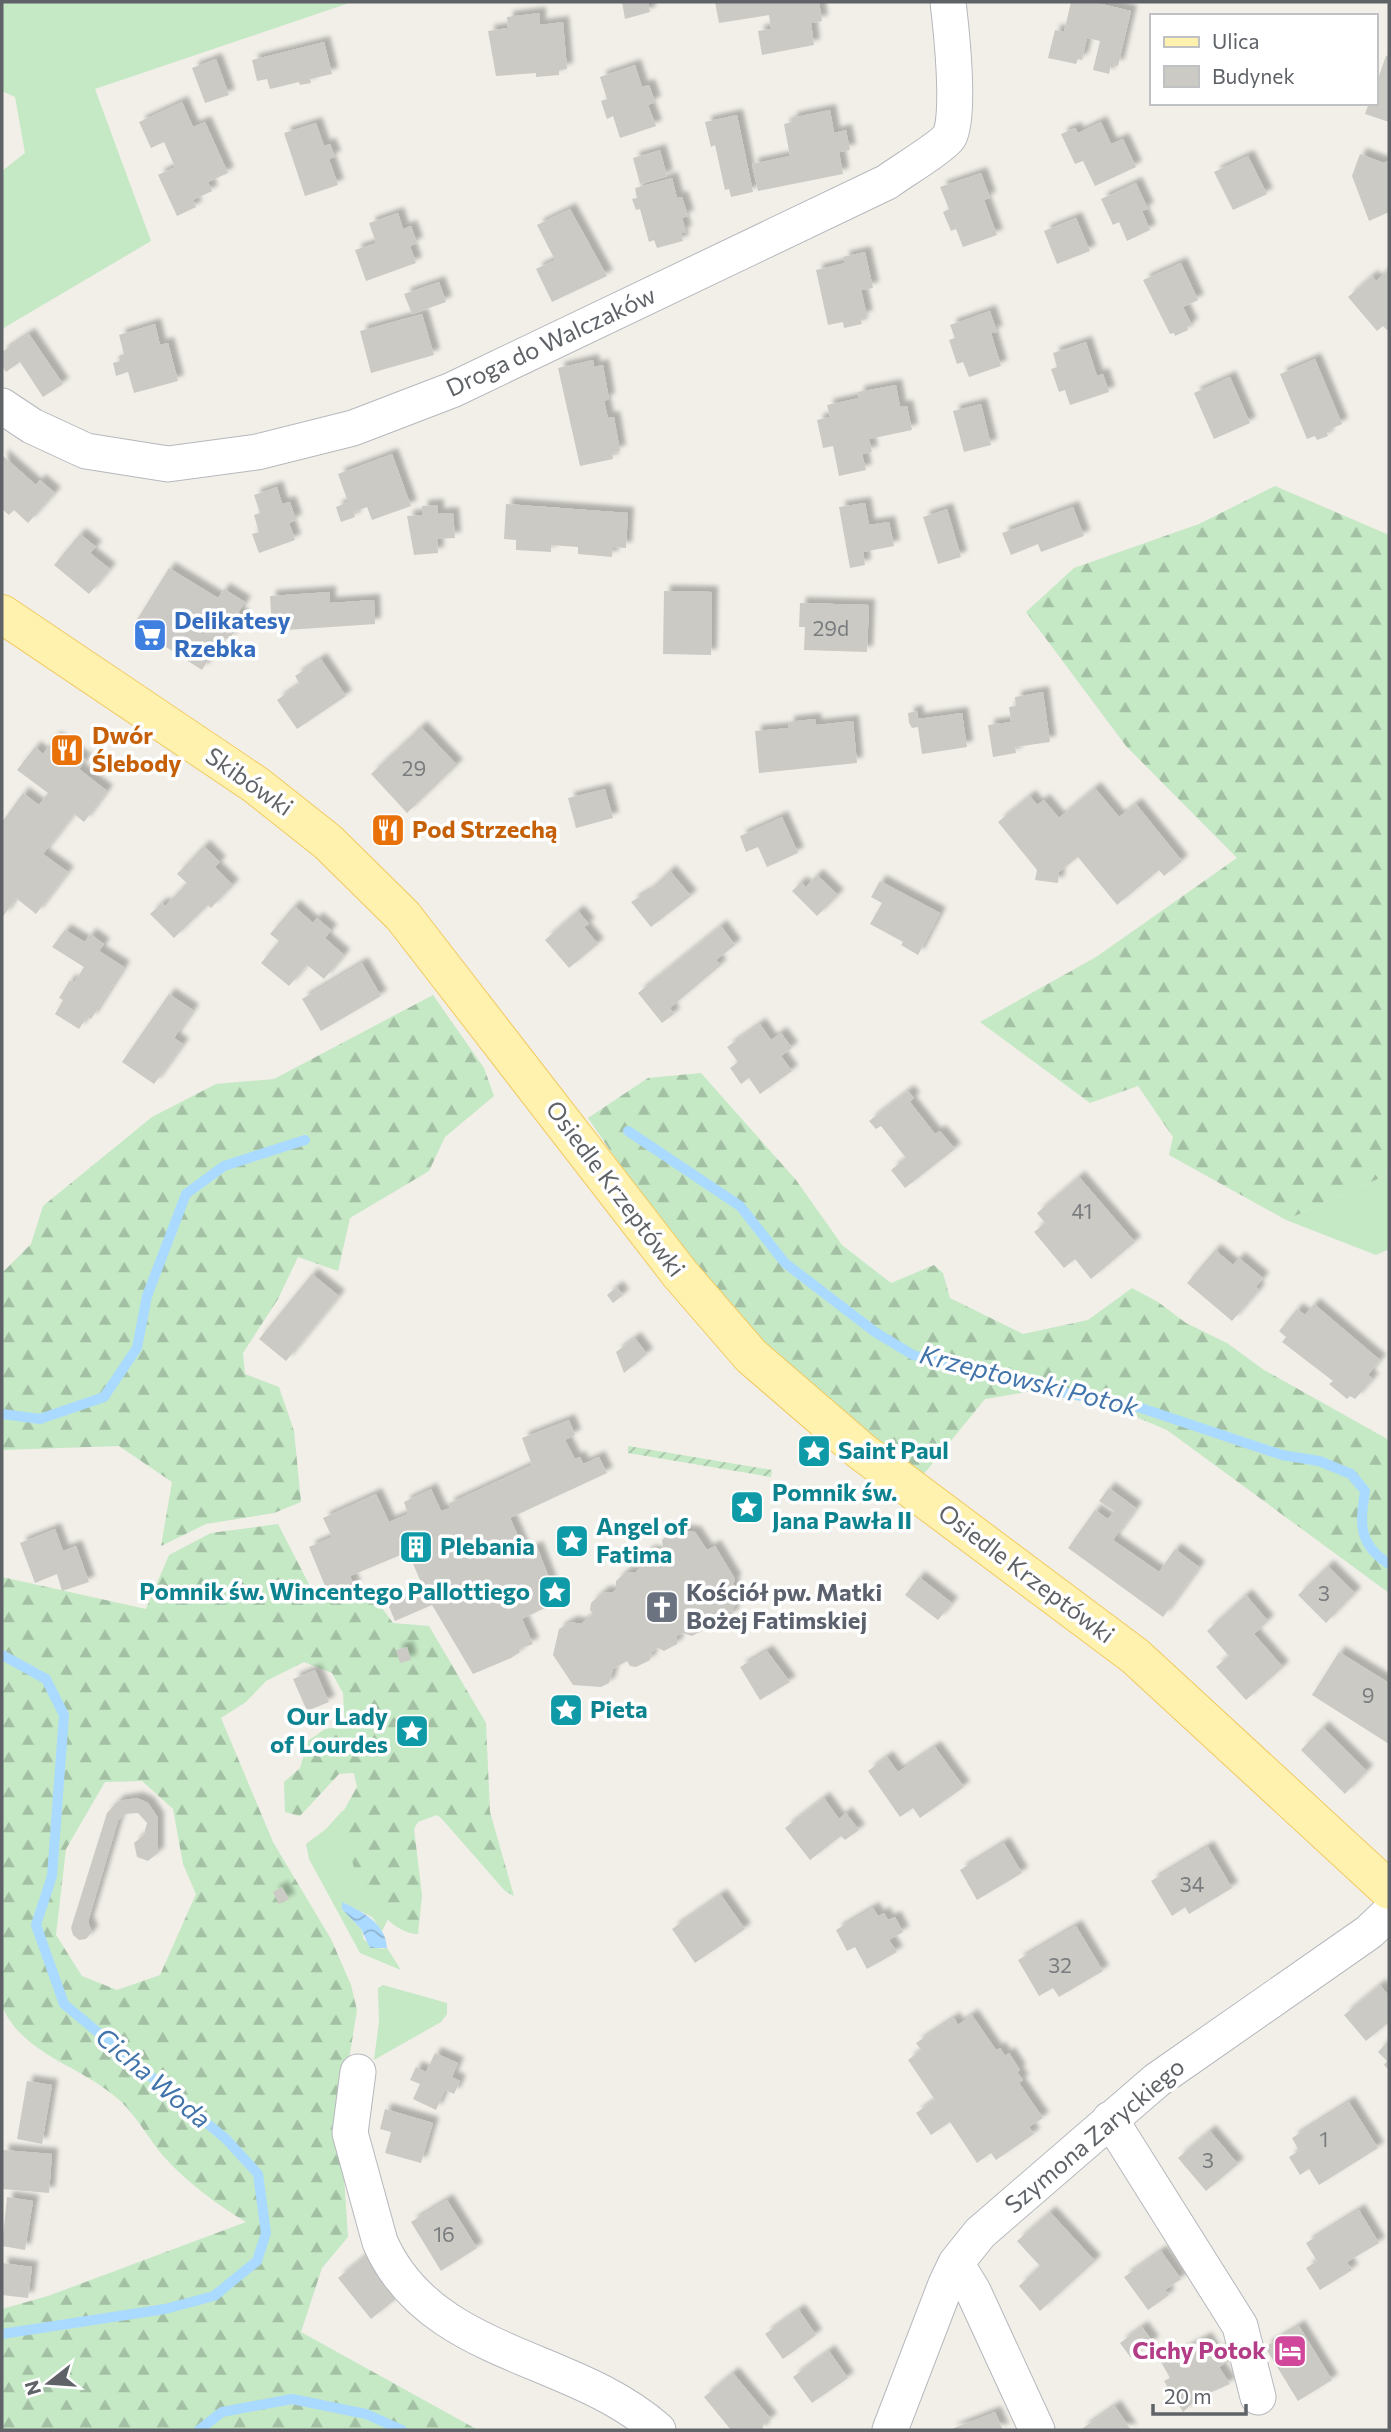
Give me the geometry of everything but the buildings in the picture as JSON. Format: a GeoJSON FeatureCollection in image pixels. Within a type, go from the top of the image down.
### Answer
{"type":"FeatureCollection","features":[{"type":"Feature","properties":{"kind":"main road","name":"Skibówki"},"geometry":{"type":"LineString","coordinates":[[2,614],[299,817],[376,886],[462,989]]}},
{"type":"Feature","properties":{"kind":"main road","name":"Osiedle Krzeptówki"},"geometry":{"type":"LineString","coordinates":[[462,989],[680,1274],[751,1356],[847,1440],[1135,1656],[1389,1890]]}},
{"type":"Feature","properties":{"kind":"street","name":"Droga do Walczaków"},"geometry":{"type":"LineString","coordinates":[[2,406],[32,426],[86,451],[168,464],[257,452],[353,428],[452,390],[887,182],[948,138],[952,124],[954,49],[948,2]]}},
{"type":"Feature","properties":{"kind":"street","name":"Szymona Zaryckiego"},"geometry":{"type":"LineString","coordinates":[[890,2430],[956,2263],[980,2233],[1110,2119],[1176,2066],[1369,1932],[1389,1913]]}},
{"type":"Feature","properties":{"kind":"street"},"geometry":{"type":"LineString","coordinates":[[358,2071],[350,2133],[380,2242],[387,2259],[416,2294],[431,2310],[468,2333],[625,2405],[658,2430]]}},
{"type":"Feature","properties":{"kind":"street"},"geometry":{"type":"LineString","coordinates":[[1110,2119],[1240,2326],[1258,2398]]}},
{"type":"Feature","properties":{"kind":"street"},"geometry":{"type":"LineString","coordinates":[[956,2263],[973,2291],[1037,2430]]}},
{"type":"Feature","properties":{"kind":"green space"},"geometry":{"type":"Polygon","coordinates":[[[2,2],[352,2],[95,89],[151,241],[2,329],[2,171],[25,153],[15,97],[2,91],[2,2]]]}},
{"type":"Feature","properties":{"kind":"green space"},"geometry":{"type":"Polygon","coordinates":[[[1275,486],[1389,535],[1389,1174],[1286,1220],[1169,1155],[1173,1137],[1138,1086],[1090,1103],[980,1022],[1096,957],[1237,858],[1126,746],[1026,612],[1074,568],[1199,524],[1275,486]]]}},
{"type":"Feature","properties":{"kind":"green space"},"geometry":{"type":"Polygon","coordinates":[[[433,995],[484,1068],[494,1096],[445,1137],[429,1171],[350,1218],[338,1271],[298,1257],[278,1299],[243,1353],[245,1374],[279,1387],[294,1431],[301,1502],[274,1513],[206,1524],[161,1546],[172,1482],[119,1446],[2,1450],[2,1273],[31,1244],[43,1206],[152,1117],[216,1084],[274,1079],[433,995]]]}},
{"type":"Feature","properties":{"kind":"green space"},"geometry":{"type":"Polygon","coordinates":[[[701,1073],[796,1180],[842,1245],[891,1283],[934,1265],[943,1273],[950,1298],[1023,1334],[1088,1320],[1132,1288],[1158,1302],[1186,1323],[1227,1343],[1264,1370],[1389,1440],[1389,1593],[1167,1430],[1062,1386],[985,1399],[923,1475],[870,1435],[793,1370],[744,1324],[669,1233],[588,1118],[648,1078],[701,1073]]]}},
{"type":"Feature","properties":{"kind":"green space"},"geometry":{"type":"Polygon","coordinates":[[[1389,1174],[1389,1249],[1376,1255],[1286,1220],[1389,1174]]]}},
{"type":"Feature","properties":{"kind":"green space"},"geometry":{"type":"Polygon","coordinates":[[[628,1446],[772,1470],[771,1477],[628,1453],[628,1446]]]}},
{"type":"Feature","properties":{"kind":"green space"},"geometry":{"type":"Polygon","coordinates":[[[278,1524],[315,1596],[344,1602],[372,1594],[393,1623],[429,1626],[486,1723],[490,1812],[514,1896],[505,1891],[437,1815],[418,1822],[414,1829],[422,1895],[418,1934],[401,1929],[386,1918],[358,1879],[343,1812],[357,1787],[354,1773],[339,1774],[300,1816],[285,1812],[284,1782],[300,1768],[308,1741],[325,1729],[345,1726],[343,1693],[332,1673],[304,1662],[266,1681],[246,1702],[221,1718],[273,1842],[331,1939],[351,1985],[357,2010],[340,2115],[348,2237],[322,2268],[301,2332],[478,2430],[2,2430],[2,2309],[48,2296],[246,2222],[184,2177],[159,2151],[120,2101],[36,2047],[22,2035],[2,2006],[2,1577],[146,1609],[169,1555],[211,1533],[278,1524]],[[142,1781],[105,1782],[66,1849],[56,1935],[82,1976],[117,1990],[160,1975],[196,1894],[183,1864],[173,1809],[142,1781]]]}},
{"type":"Feature","properties":{"kind":"green space"},"geometry":{"type":"Polygon","coordinates":[[[343,1810],[361,1886],[388,1919],[382,1931],[372,1917],[352,1907],[342,1909],[361,1929],[364,1940],[381,1949],[387,1948],[401,1970],[360,1953],[309,1859],[306,1844],[326,1829],[343,1810]]]}},
{"type":"Feature","properties":{"kind":"green space"},"geometry":{"type":"Polygon","coordinates":[[[383,1985],[447,2003],[447,2014],[441,2022],[374,2060],[379,2022],[378,1988],[383,1985]]]}},
{"type":"Feature","properties":{"kind":"water"},"geometry":{"type":"Polygon","coordinates":[[[342,1902],[377,1925],[386,1939],[387,1948],[370,1948],[361,1929],[342,1909],[342,1902]]]}},
{"type":"Feature","properties":{"kind":"waterway","name":"Krzeptowski Potok"},"geometry":{"type":"LineString","coordinates":[[628,1131],[740,1206],[785,1263],[875,1332],[913,1355],[1045,1389],[1135,1406],[1282,1455],[1319,1461],[1351,1474],[1365,1491],[1362,1523],[1366,1541],[1371,1549],[1389,1564]]}},
{"type":"Feature","properties":{"kind":"waterway","name":"Krzeptowski Potok"},"geometry":{"type":"LineString","coordinates":[[2,1414],[40,1419],[104,1397],[137,1348],[147,1296],[186,1194],[224,1166],[305,1140]]}},
{"type":"Feature","properties":{"kind":"waterway","name":"Cicha Woda"},"geometry":{"type":"LineString","coordinates":[[2,1655],[46,1679],[64,1715],[52,1876],[36,1925],[64,2004],[226,2139],[258,2174],[266,2233],[257,2261],[214,2296],[165,2309],[2,2334]]}},
{"type":"Feature","properties":{"kind":"waterway","name":"Cicha Woda"},"geometry":{"type":"LineString","coordinates":[[199,2430],[222,2412],[292,2399],[366,2414],[402,2430]]}},
{"type":"Feature","properties":{"kind":"place","name":"Delikatesy Rzebka"},"geometry":{"type":"Point","coordinates":[150,635]}},
{"type":"Feature","properties":{"kind":"place","name":"Dwór Ślebody"},"geometry":{"type":"Point","coordinates":[67,750]}},
{"type":"Feature","properties":{"kind":"place","name":"Pod Strzechą"},"geometry":{"type":"Point","coordinates":[388,830]}},
{"type":"Feature","properties":{"kind":"place","name":"Saint Paul"},"geometry":{"type":"Point","coordinates":[814,1451]}},
{"type":"Feature","properties":{"kind":"place","name":"Pomnik św. Jana Pawła II"},"geometry":{"type":"Point","coordinates":[747,1507]}},
{"type":"Feature","properties":{"kind":"place","name":"Angel of Fatima"},"geometry":{"type":"Point","coordinates":[572,1541]}},
{"type":"Feature","properties":{"kind":"place","name":"Plebania"},"geometry":{"type":"Point","coordinates":[416,1547]}},
{"type":"Feature","properties":{"kind":"place","name":"Pomnik św. Wincentego Pallottiego"},"geometry":{"type":"Point","coordinates":[555,1592]}},
{"type":"Feature","properties":{"kind":"place","name":"Kościół pw. Matki Bożej Fatimskiej"},"geometry":{"type":"Point","coordinates":[662,1607]}},
{"type":"Feature","properties":{"kind":"place","name":"Pieta"},"geometry":{"type":"Point","coordinates":[566,1710]}},
{"type":"Feature","properties":{"kind":"place","name":"Our Lady of Lourdes"},"geometry":{"type":"Point","coordinates":[412,1731]}},
{"type":"Feature","properties":{"kind":"place","name":"Cichy Potok"},"geometry":{"type":"Point","coordinates":[1290,2351]}}]}
